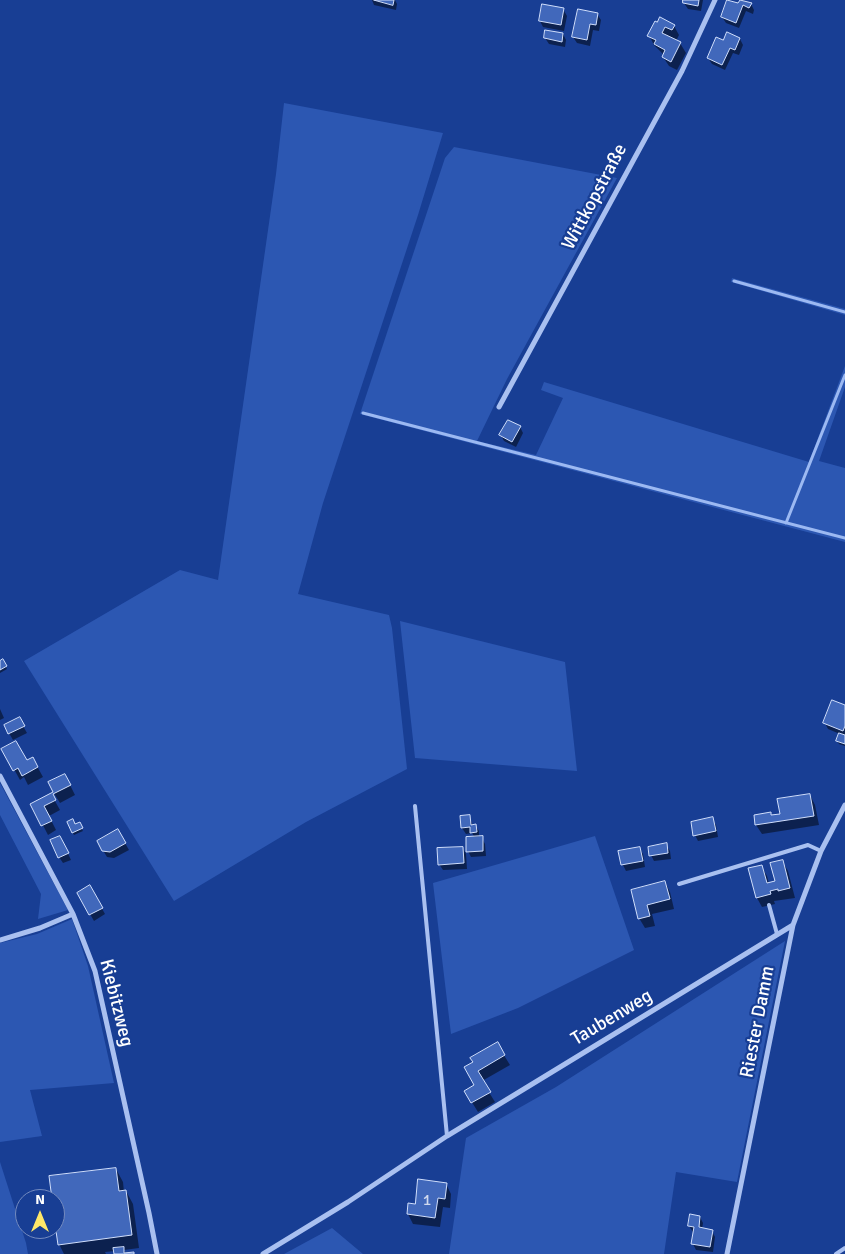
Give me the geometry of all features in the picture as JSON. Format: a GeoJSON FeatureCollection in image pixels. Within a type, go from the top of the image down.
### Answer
{"type":"FeatureCollection","features":[{"type":"Feature","properties":{"kind":"street","name":"Wittkopstraße"},"geometry":{"type":"LineString","coordinates":[[499,407],[682,71],[714,0]]}},
{"type":"Feature","properties":{"kind":"street","name":"Kiebitzweg"},"geometry":{"type":"LineString","coordinates":[[0,776],[72,914],[95,971],[150,1213],[157,1254]]}},
{"type":"Feature","properties":{"kind":"street","name":"Riester Damm"},"geometry":{"type":"LineString","coordinates":[[727,1254],[793,925],[821,851],[845,805]]}},
{"type":"Feature","properties":{"kind":"street"},"geometry":{"type":"LineString","coordinates":[[0,940],[40,928],[72,914]]}},
{"type":"Feature","properties":{"kind":"street","name":"Taubenweg"},"geometry":{"type":"LineString","coordinates":[[263,1254],[348,1202],[447,1136],[793,925]]}},
{"type":"Feature","properties":{"kind":"lane"},"geometry":{"type":"LineString","coordinates":[[415,806],[447,1136]]}},
{"type":"Feature","properties":{"kind":"lane"},"geometry":{"type":"LineString","coordinates":[[679,884],[808,846],[821,851]]}},
{"type":"Feature","properties":{"kind":"lane"},"geometry":{"type":"LineString","coordinates":[[769,905],[777,934]]}},
{"type":"Feature","properties":{"kind":"lane"},"geometry":{"type":"LineString","coordinates":[[836,1254],[845,1248]]}},
{"type":"Feature","properties":{"kind":"shaded area"},"geometry":{"type":"Polygon","coordinates":[[[284,103],[443,133],[418,215],[323,503],[298,594],[389,615],[407,769],[306,822],[174,901],[24,661],[180,570],[218,580],[276,174],[284,103]]]}},
{"type":"Feature","properties":{"kind":"shaded area"},"geometry":{"type":"Polygon","coordinates":[[[454,147],[617,178],[507,379],[477,441],[536,455],[563,398],[541,390],[544,382],[809,462],[845,366],[845,387],[819,461],[845,468],[845,542],[360,414],[445,158],[454,147]]]}},
{"type":"Feature","properties":{"kind":"shaded area"},"geometry":{"type":"Polygon","coordinates":[[[732,278],[845,309],[845,315],[731,282],[732,278]]]}},
{"type":"Feature","properties":{"kind":"shaded area"},"geometry":{"type":"Polygon","coordinates":[[[400,621],[565,662],[577,771],[415,758],[400,621]]]}},
{"type":"Feature","properties":{"kind":"shaded area"},"geometry":{"type":"Polygon","coordinates":[[[0,783],[68,910],[38,919],[41,894],[0,815],[0,783]]]}},
{"type":"Feature","properties":{"kind":"shaded area"},"geometry":{"type":"Polygon","coordinates":[[[595,836],[634,950],[518,1008],[451,1034],[433,883],[595,836]]]}},
{"type":"Feature","properties":{"kind":"shaded area"},"geometry":{"type":"Polygon","coordinates":[[[72,919],[88,966],[114,1083],[30,1090],[42,1136],[0,1142],[0,943],[37,934],[72,919]]]}},
{"type":"Feature","properties":{"kind":"shaded area"},"geometry":{"type":"Polygon","coordinates":[[[785,941],[737,1182],[676,1172],[664,1254],[449,1254],[466,1138],[556,1087],[785,941]]]}},
{"type":"Feature","properties":{"kind":"shaded area"},"geometry":{"type":"Polygon","coordinates":[[[0,1162],[15,1209],[15,1239],[25,1239],[28,1254],[0,1254],[0,1162]]]}},
{"type":"Feature","properties":{"kind":"shaded area"},"geometry":{"type":"Polygon","coordinates":[[[332,1228],[363,1254],[284,1254],[332,1228]]]}},
{"type":"Feature","properties":{"kind":"building"},"geometry":{"type":"Polygon","coordinates":[[[374,0],[394,0],[393,5],[374,0]]]}},
{"type":"Feature","properties":{"kind":"building"},"geometry":{"type":"Polygon","coordinates":[[[683,0],[699,0],[698,6],[683,3],[683,0]]]}},
{"type":"Feature","properties":{"kind":"building"},"geometry":{"type":"Polygon","coordinates":[[[727,0],[738,3],[740,0],[752,3],[749,8],[743,5],[736,23],[721,17],[727,0]]]}},
{"type":"Feature","properties":{"kind":"building"},"geometry":{"type":"Polygon","coordinates":[[[542,4],[564,8],[561,25],[539,21],[542,4]]]}},
{"type":"Feature","properties":{"kind":"building"},"geometry":{"type":"Polygon","coordinates":[[[578,9],[598,13],[596,25],[590,24],[587,40],[572,37],[578,9]]]}},
{"type":"Feature","properties":{"kind":"building"},"geometry":{"type":"Polygon","coordinates":[[[660,17],[675,25],[672,30],[665,27],[662,33],[681,42],[671,62],[662,57],[665,50],[654,44],[656,40],[647,36],[655,21],[657,22],[660,17]]]}},
{"type":"Feature","properties":{"kind":"building"},"geometry":{"type":"Polygon","coordinates":[[[545,30],[563,33],[562,42],[544,38],[545,30]]]}},
{"type":"Feature","properties":{"kind":"building"},"geometry":{"type":"Polygon","coordinates":[[[727,32],[740,38],[735,50],[730,48],[722,65],[707,58],[716,37],[723,40],[727,32]]]}},
{"type":"Feature","properties":{"kind":"building"},"geometry":{"type":"Polygon","coordinates":[[[508,420],[521,426],[512,442],[499,435],[508,420]]]}},
{"type":"Feature","properties":{"kind":"building"},"geometry":{"type":"Polygon","coordinates":[[[3,659],[7,666],[0,670],[0,661],[3,659]]]}},
{"type":"Feature","properties":{"kind":"building"},"geometry":{"type":"Polygon","coordinates":[[[832,700],[845,705],[845,726],[843,731],[823,723],[832,700]]]}},
{"type":"Feature","properties":{"kind":"building"},"geometry":{"type":"Polygon","coordinates":[[[20,717],[25,726],[8,734],[4,725],[20,717]]]}},
{"type":"Feature","properties":{"kind":"building"},"geometry":{"type":"Polygon","coordinates":[[[839,733],[845,735],[845,744],[836,741],[839,733]]]}},
{"type":"Feature","properties":{"kind":"building"},"geometry":{"type":"Polygon","coordinates":[[[16,741],[27,760],[33,757],[38,767],[22,776],[18,768],[13,771],[1,749],[16,741]]]}},
{"type":"Feature","properties":{"kind":"building"},"geometry":{"type":"Polygon","coordinates":[[[65,774],[71,785],[53,794],[56,800],[44,806],[52,821],[41,826],[30,804],[53,792],[48,782],[65,774]]]}},
{"type":"Feature","properties":{"kind":"building"},"geometry":{"type":"Polygon","coordinates":[[[810,794],[814,816],[755,825],[754,815],[771,812],[771,815],[780,814],[777,799],[810,794]]]}},
{"type":"Feature","properties":{"kind":"building"},"geometry":{"type":"Polygon","coordinates":[[[470,815],[471,825],[476,824],[477,832],[470,833],[470,827],[461,828],[460,816],[470,815]]]}},
{"type":"Feature","properties":{"kind":"building"},"geometry":{"type":"Polygon","coordinates":[[[713,817],[716,831],[693,836],[691,822],[713,817]]]}},
{"type":"Feature","properties":{"kind":"building"},"geometry":{"type":"Polygon","coordinates":[[[73,819],[75,824],[80,822],[83,828],[72,833],[67,822],[73,819]]]}},
{"type":"Feature","properties":{"kind":"building"},"geometry":{"type":"Polygon","coordinates":[[[118,829],[126,843],[110,852],[102,851],[97,841],[118,829]]]}},
{"type":"Feature","properties":{"kind":"building"},"geometry":{"type":"Polygon","coordinates":[[[60,836],[69,853],[58,858],[50,840],[60,836]]]}},
{"type":"Feature","properties":{"kind":"building"},"geometry":{"type":"Polygon","coordinates":[[[483,836],[483,851],[466,852],[466,837],[483,836]]]}},
{"type":"Feature","properties":{"kind":"building"},"geometry":{"type":"Polygon","coordinates":[[[667,843],[668,853],[649,856],[648,847],[667,843]]]}},
{"type":"Feature","properties":{"kind":"building"},"geometry":{"type":"Polygon","coordinates":[[[463,847],[464,863],[438,865],[437,848],[463,847]]]}},
{"type":"Feature","properties":{"kind":"building"},"geometry":{"type":"Polygon","coordinates":[[[640,847],[643,861],[621,865],[618,851],[640,847]]]}},
{"type":"Feature","properties":{"kind":"building"},"geometry":{"type":"Polygon","coordinates":[[[783,860],[790,888],[770,891],[771,894],[756,898],[748,868],[762,865],[767,883],[775,881],[770,863],[783,860]]]}},
{"type":"Feature","properties":{"kind":"building"},"geometry":{"type":"Polygon","coordinates":[[[665,881],[670,899],[647,905],[650,916],[638,919],[631,890],[665,881]]]}},
{"type":"Feature","properties":{"kind":"building"},"geometry":{"type":"Polygon","coordinates":[[[90,885],[103,908],[89,915],[77,893],[90,885]]]}},
{"type":"Feature","properties":{"kind":"building"},"geometry":{"type":"Polygon","coordinates":[[[498,1042],[505,1055],[478,1071],[491,1092],[471,1103],[464,1091],[474,1085],[464,1067],[473,1062],[470,1058],[498,1042]]]}},
{"type":"Feature","properties":{"kind":"building"},"geometry":{"type":"Polygon","coordinates":[[[116,1168],[119,1191],[126,1190],[132,1235],[58,1245],[57,1239],[65,1239],[65,1189],[51,1189],[49,1176],[116,1168]]]}},
{"type":"Feature","properties":{"kind":"building"},"geometry":{"type":"Polygon","coordinates":[[[418,1179],[447,1183],[445,1199],[438,1198],[435,1218],[407,1214],[408,1203],[415,1204],[418,1179]]]}},
{"type":"Feature","properties":{"kind":"building"},"geometry":{"type":"Polygon","coordinates":[[[690,1214],[700,1216],[699,1227],[713,1230],[710,1247],[691,1244],[694,1227],[688,1226],[690,1214]]]}},
{"type":"Feature","properties":{"kind":"building"},"geometry":{"type":"Polygon","coordinates":[[[124,1247],[124,1253],[134,1252],[134,1254],[114,1254],[113,1248],[124,1247]]]}},
{"type":"Feature","properties":{"kind":"waterway"},"geometry":{"type":"LineString","coordinates":[[734,281],[845,312]]}},
{"type":"Feature","properties":{"kind":"waterway"},"geometry":{"type":"LineString","coordinates":[[786,523],[845,375]]}},
{"type":"Feature","properties":{"kind":"waterway"},"geometry":{"type":"LineString","coordinates":[[363,413],[845,538]]}}]}
